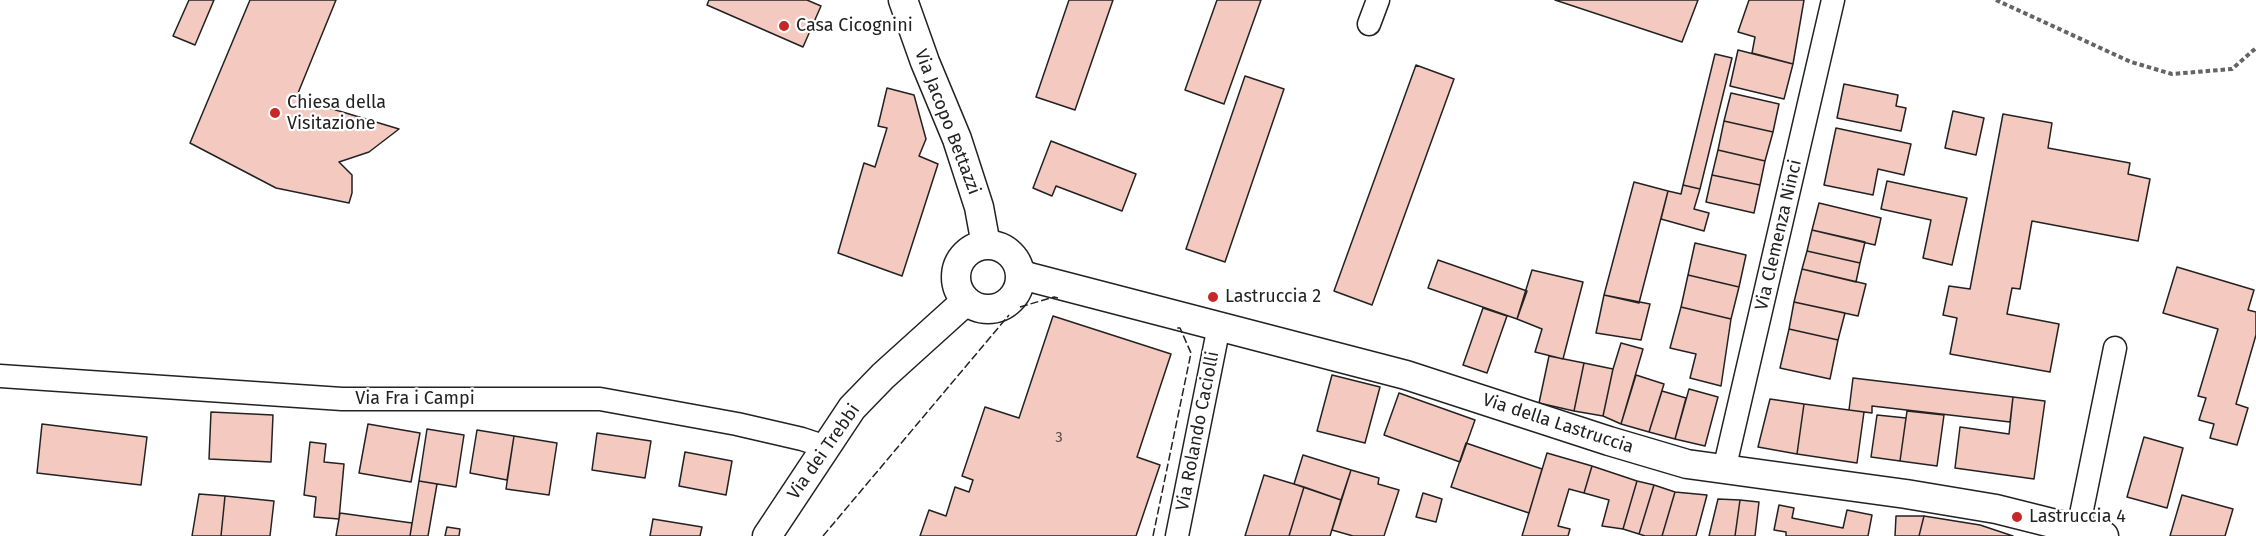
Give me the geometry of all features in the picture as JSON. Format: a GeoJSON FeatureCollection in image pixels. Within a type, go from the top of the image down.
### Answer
{"type":"FeatureCollection","features":[{"type":"Feature","properties":{"kind":"street","name":"Via Jacopo Bettazzi"},"geometry":{"type":"LineString","coordinates":[[903,0],[925,62],[957,139],[979,207],[986,245]]}},
{"type":"Feature","properties":{"kind":"street"},"geometry":{"type":"LineString","coordinates":[[1369,24],[1378,0]]}},
{"type":"Feature","properties":{"kind":"street","name":"Via Clemenza Ninci"},"geometry":{"type":"LineString","coordinates":[[1724,470],[1833,0]]}},
{"type":"Feature","properties":{"kind":"street"},"geometry":{"type":"LineString","coordinates":[[986,245],[996,245],[1012,255],[1020,273],[1019,286],[1013,297],[1003,305],[991,309],[978,308],[966,301],[959,291],[956,279],[957,267],[969,252],[986,245]]}},
{"type":"Feature","properties":{"kind":"street","name":"Via della Lastruccia"},"geometry":{"type":"LineString","coordinates":[[1020,273],[1406,375],[1687,464],[1996,509],[2091,532]]}},
{"type":"Feature","properties":{"kind":"street","name":"Via dei Trebbi"},"geometry":{"type":"LineString","coordinates":[[767,536],[852,408],[966,301]]}},
{"type":"Feature","properties":{"kind":"street","name":"Via Rolando Caciolli"},"geometry":{"type":"LineString","coordinates":[[1177,536],[1219,326]]}},
{"type":"Feature","properties":{"kind":"street"},"geometry":{"type":"LineString","coordinates":[[2091,532],[2115,348]]}},
{"type":"Feature","properties":{"kind":"street","name":"Via Fra i Campi"},"geometry":{"type":"LineString","coordinates":[[0,376],[342,399],[600,399],[737,424],[826,447]]}},
{"type":"Feature","properties":{"kind":"path"},"geometry":{"type":"LineString","coordinates":[[1996,0],[2131,62],[2172,74],[2232,69],[2256,48]]}},
{"type":"Feature","properties":{"kind":"building"},"geometry":{"type":"Polygon","coordinates":[[[189,0],[214,0],[195,45],[173,36],[189,0]]]}},
{"type":"Feature","properties":{"kind":"building","name":"Chiesa della Visitazione"},"geometry":{"type":"Polygon","coordinates":[[[250,0],[336,0],[296,98],[399,129],[369,152],[339,162],[352,175],[352,193],[349,203],[276,188],[190,143],[250,0]]]}},
{"type":"Feature","properties":{"kind":"building","name":"Casa Cicognini"},"geometry":{"type":"Polygon","coordinates":[[[709,0],[807,0],[821,6],[803,47],[707,5],[709,0]]]}},
{"type":"Feature","properties":{"kind":"building"},"geometry":{"type":"Polygon","coordinates":[[[1069,0],[1113,0],[1075,110],[1036,97],[1069,0]]]}},
{"type":"Feature","properties":{"kind":"building"},"geometry":{"type":"Polygon","coordinates":[[[1217,0],[1261,0],[1224,104],[1185,90],[1217,0]]]}},
{"type":"Feature","properties":{"kind":"building"},"geometry":{"type":"Polygon","coordinates":[[[1555,0],[1698,0],[1682,42],[1555,0]]]}},
{"type":"Feature","properties":{"kind":"building"},"geometry":{"type":"Polygon","coordinates":[[[1749,0],[1804,0],[1793,64],[1752,53],[1755,37],[1738,32],[1749,0]]]}},
{"type":"Feature","properties":{"kind":"building"},"geometry":{"type":"Polygon","coordinates":[[[1738,50],[1793,64],[1784,99],[1730,86],[1738,50]]]}},
{"type":"Feature","properties":{"kind":"building"},"geometry":{"type":"Polygon","coordinates":[[[1715,54],[1732,58],[1700,189],[1683,185],[1715,54]]]}},
{"type":"Feature","properties":{"kind":"building"},"geometry":{"type":"Polygon","coordinates":[[[1416,65],[1454,79],[1372,305],[1334,291],[1416,65]]]}},
{"type":"Feature","properties":{"kind":"building"},"geometry":{"type":"Polygon","coordinates":[[[1245,76],[1284,89],[1225,262],[1186,249],[1245,76]]]}},
{"type":"Feature","properties":{"kind":"building"},"geometry":{"type":"Polygon","coordinates":[[[1844,84],[1898,95],[1896,106],[1906,108],[1901,131],[1837,118],[1844,84]]]}},
{"type":"Feature","properties":{"kind":"building"},"geometry":{"type":"Polygon","coordinates":[[[887,88],[914,95],[926,139],[919,156],[938,164],[902,276],[838,253],[864,163],[875,167],[887,128],[878,126],[887,88]]]}},
{"type":"Feature","properties":{"kind":"building"},"geometry":{"type":"Polygon","coordinates":[[[1731,93],[1779,104],[1773,132],[1724,121],[1731,93]]]}},
{"type":"Feature","properties":{"kind":"building"},"geometry":{"type":"Polygon","coordinates":[[[1953,111],[1984,118],[1976,155],[1945,148],[1953,111]]]}},
{"type":"Feature","properties":{"kind":"building"},"geometry":{"type":"Polygon","coordinates":[[[2003,114],[2052,123],[2048,148],[2130,163],[2128,174],[2150,179],[2138,241],[2032,221],[2020,289],[2012,288],[2007,314],[2059,324],[2050,372],[1950,354],[1957,318],[1943,315],[1949,286],[1970,289],[2003,114]]]}},
{"type":"Feature","properties":{"kind":"building"},"geometry":{"type":"Polygon","coordinates":[[[1724,121],[1773,132],[1765,161],[1718,150],[1724,121]]]}},
{"type":"Feature","properties":{"kind":"building"},"geometry":{"type":"Polygon","coordinates":[[[1836,128],[1911,144],[1904,175],[1878,169],[1873,195],[1824,185],[1836,128]]]}},
{"type":"Feature","properties":{"kind":"building"},"geometry":{"type":"Polygon","coordinates":[[[1051,141],[1136,174],[1122,211],[1056,186],[1052,196],[1033,188],[1051,141]]]}},
{"type":"Feature","properties":{"kind":"building"},"geometry":{"type":"Polygon","coordinates":[[[1718,150],[1765,161],[1760,185],[1712,175],[1718,150]]]}},
{"type":"Feature","properties":{"kind":"building"},"geometry":{"type":"Polygon","coordinates":[[[1712,175],[1760,185],[1754,213],[1706,202],[1712,175]]]}},
{"type":"Feature","properties":{"kind":"building"},"geometry":{"type":"Polygon","coordinates":[[[1887,181],[1967,198],[1952,265],[1923,258],[1931,220],[1881,209],[1887,181]]]}},
{"type":"Feature","properties":{"kind":"building"},"geometry":{"type":"Polygon","coordinates":[[[1634,182],[1668,191],[1639,303],[1604,295],[1634,182]]]}},
{"type":"Feature","properties":{"kind":"building"},"geometry":{"type":"Polygon","coordinates":[[[1683,185],[1700,189],[1694,209],[1709,213],[1704,231],[1661,219],[1668,191],[1681,194],[1683,185]]]}},
{"type":"Feature","properties":{"kind":"building"},"geometry":{"type":"Polygon","coordinates":[[[1819,203],[1881,218],[1875,245],[1812,230],[1819,203]]]}},
{"type":"Feature","properties":{"kind":"building"},"geometry":{"type":"Polygon","coordinates":[[[1812,230],[1865,242],[1860,263],[1807,251],[1812,230]]]}},
{"type":"Feature","properties":{"kind":"building"},"geometry":{"type":"Polygon","coordinates":[[[1695,243],[1746,255],[1739,287],[1688,275],[1695,243]]]}},
{"type":"Feature","properties":{"kind":"building"},"geometry":{"type":"Polygon","coordinates":[[[1807,251],[1860,263],[1856,282],[1802,269],[1807,251]]]}},
{"type":"Feature","properties":{"kind":"building"},"geometry":{"type":"Polygon","coordinates":[[[1438,260],[1527,291],[1517,319],[1428,288],[1438,260]]]}},
{"type":"Feature","properties":{"kind":"building"},"geometry":{"type":"Polygon","coordinates":[[[2177,267],[2254,290],[2248,310],[2256,312],[2256,335],[2236,404],[2248,408],[2237,445],[2210,438],[2214,424],[2199,420],[2206,398],[2198,396],[2218,329],[2163,313],[2177,267]]]}},
{"type":"Feature","properties":{"kind":"building"},"geometry":{"type":"Polygon","coordinates":[[[1802,269],[1866,284],[1858,316],[1794,302],[1802,269]]]}},
{"type":"Feature","properties":{"kind":"building"},"geometry":{"type":"Polygon","coordinates":[[[1532,270],[1583,282],[1563,359],[1535,352],[1542,329],[1517,319],[1532,270]]]}},
{"type":"Feature","properties":{"kind":"building"},"geometry":{"type":"Polygon","coordinates":[[[1688,275],[1739,287],[1731,319],[1681,307],[1688,275]]]}},
{"type":"Feature","properties":{"kind":"building"},"geometry":{"type":"Polygon","coordinates":[[[1604,295],[1650,304],[1641,340],[1596,333],[1604,295]]]}},
{"type":"Feature","properties":{"kind":"building"},"geometry":{"type":"Polygon","coordinates":[[[1794,302],[1845,313],[1838,340],[1789,329],[1794,302]]]}},
{"type":"Feature","properties":{"kind":"building"},"geometry":{"type":"Polygon","coordinates":[[[1681,307],[1731,319],[1721,386],[1690,378],[1696,354],[1670,348],[1681,307]]]}},
{"type":"Feature","properties":{"kind":"building"},"geometry":{"type":"Polygon","coordinates":[[[1483,308],[1507,316],[1487,373],[1463,365],[1483,308]]]}},
{"type":"Feature","properties":{"kind":"building"},"geometry":{"type":"Polygon","coordinates":[[[1053,316],[1171,354],[1137,457],[1160,465],[1136,536],[920,536],[929,510],[946,516],[955,487],[969,492],[973,480],[962,476],[985,407],[1019,418],[1053,316]]]}},
{"type":"Feature","properties":{"kind":"building"},"geometry":{"type":"Polygon","coordinates":[[[1789,329],[1838,340],[1830,379],[1780,368],[1789,329]]]}},
{"type":"Feature","properties":{"kind":"building"},"geometry":{"type":"Polygon","coordinates":[[[1621,343],[1643,349],[1621,424],[1603,416],[1621,343]]]}},
{"type":"Feature","properties":{"kind":"building"},"geometry":{"type":"Polygon","coordinates":[[[1549,356],[1584,363],[1574,411],[1539,403],[1549,356]]]}},
{"type":"Feature","properties":{"kind":"building"},"geometry":{"type":"Polygon","coordinates":[[[1584,363],[1613,369],[1603,416],[1574,411],[1584,363]]]}},
{"type":"Feature","properties":{"kind":"building"},"geometry":{"type":"Polygon","coordinates":[[[1332,375],[1380,387],[1365,443],[1317,431],[1332,375]]]}},
{"type":"Feature","properties":{"kind":"building"},"geometry":{"type":"Polygon","coordinates":[[[1636,375],[1664,384],[1649,432],[1621,424],[1636,375]]]}},
{"type":"Feature","properties":{"kind":"building"},"geometry":{"type":"Polygon","coordinates":[[[1853,378],[2013,397],[2010,422],[1872,406],[1872,413],[1849,410],[1853,378]]]}},
{"type":"Feature","properties":{"kind":"building"},"geometry":{"type":"Polygon","coordinates":[[[1689,389],[1718,397],[1705,446],[1675,439],[1689,389]]]}},
{"type":"Feature","properties":{"kind":"building"},"geometry":{"type":"Polygon","coordinates":[[[1662,391],[1686,398],[1675,439],[1649,432],[1662,391]]]}},
{"type":"Feature","properties":{"kind":"building"},"geometry":{"type":"Polygon","coordinates":[[[1399,393],[1475,420],[1460,462],[1384,435],[1399,393]]]}},
{"type":"Feature","properties":{"kind":"building"},"geometry":{"type":"Polygon","coordinates":[[[2013,397],[2045,401],[2034,479],[1955,468],[1960,427],[2009,434],[2013,397]]]}},
{"type":"Feature","properties":{"kind":"building"},"geometry":{"type":"Polygon","coordinates":[[[1770,399],[1804,404],[1797,454],[1758,447],[1770,399]]]}},
{"type":"Feature","properties":{"kind":"building"},"geometry":{"type":"Polygon","coordinates":[[[1804,404],[1864,412],[1857,463],[1797,454],[1804,404]]]}},
{"type":"Feature","properties":{"kind":"building"},"geometry":{"type":"Polygon","coordinates":[[[1907,411],[1944,415],[1937,466],[1900,461],[1907,411]]]}},
{"type":"Feature","properties":{"kind":"building"},"geometry":{"type":"Polygon","coordinates":[[[211,412],[273,415],[271,462],[209,459],[211,412]]]}},
{"type":"Feature","properties":{"kind":"building"},"geometry":{"type":"Polygon","coordinates":[[[1877,415],[1906,418],[1900,461],[1871,457],[1877,415]]]}},
{"type":"Feature","properties":{"kind":"building"},"geometry":{"type":"Polygon","coordinates":[[[42,424],[147,437],[141,485],[37,473],[42,424]]]}},
{"type":"Feature","properties":{"kind":"building"},"geometry":{"type":"Polygon","coordinates":[[[368,424],[420,433],[411,482],[359,473],[368,424]]]}},
{"type":"Feature","properties":{"kind":"building"},"geometry":{"type":"Polygon","coordinates":[[[427,429],[464,435],[456,487],[419,481],[427,429]]]}},
{"type":"Feature","properties":{"kind":"building"},"geometry":{"type":"Polygon","coordinates":[[[477,430],[514,436],[507,480],[470,473],[477,430]]]}},
{"type":"Feature","properties":{"kind":"building"},"geometry":{"type":"Polygon","coordinates":[[[597,433],[651,441],[645,478],[592,470],[597,433]]]}},
{"type":"Feature","properties":{"kind":"building"},"geometry":{"type":"Polygon","coordinates":[[[514,436],[557,443],[549,495],[506,489],[514,436]]]}},
{"type":"Feature","properties":{"kind":"building"},"geometry":{"type":"Polygon","coordinates":[[[2144,437],[2183,448],[2167,508],[2127,497],[2144,437]]]}},
{"type":"Feature","properties":{"kind":"building"},"geometry":{"type":"Polygon","coordinates":[[[310,442],[326,444],[324,462],[344,464],[339,519],[314,517],[316,497],[304,495],[310,442]]]}},
{"type":"Feature","properties":{"kind":"building"},"geometry":{"type":"Polygon","coordinates":[[[1466,443],[1542,469],[1529,513],[1451,487],[1466,443]]]}},
{"type":"Feature","properties":{"kind":"building"},"geometry":{"type":"Polygon","coordinates":[[[685,452],[732,461],[726,495],[679,486],[685,452]]]}},
{"type":"Feature","properties":{"kind":"building"},"geometry":{"type":"Polygon","coordinates":[[[1547,453],[1592,466],[1584,493],[1569,489],[1558,526],[1570,529],[1568,536],[1522,536],[1547,453]]]}},
{"type":"Feature","properties":{"kind":"building"},"geometry":{"type":"Polygon","coordinates":[[[1303,455],[1351,470],[1341,500],[1294,484],[1303,455]]]}},
{"type":"Feature","properties":{"kind":"building"},"geometry":{"type":"Polygon","coordinates":[[[1592,466],[1637,481],[1623,529],[1602,526],[1609,500],[1584,493],[1592,466]]]}},
{"type":"Feature","properties":{"kind":"building"},"geometry":{"type":"Polygon","coordinates":[[[1351,470],[1379,478],[1378,484],[1399,490],[1384,536],[1353,536],[1332,530],[1351,470]]]}},
{"type":"Feature","properties":{"kind":"building"},"geometry":{"type":"Polygon","coordinates":[[[1264,475],[1304,487],[1289,536],[1245,536],[1264,475]]]}},
{"type":"Feature","properties":{"kind":"building"},"geometry":{"type":"Polygon","coordinates":[[[419,481],[437,484],[428,536],[410,536],[419,481]]]}},
{"type":"Feature","properties":{"kind":"building"},"geometry":{"type":"Polygon","coordinates":[[[1637,481],[1654,485],[1639,534],[1623,529],[1637,481]]]}},
{"type":"Feature","properties":{"kind":"building"},"geometry":{"type":"Polygon","coordinates":[[[1654,485],[1675,492],[1662,536],[1645,536],[1639,534],[1654,485]]]}},
{"type":"Feature","properties":{"kind":"building"},"geometry":{"type":"Polygon","coordinates":[[[1304,487],[1341,500],[1330,536],[1289,536],[1304,487]]]}},
{"type":"Feature","properties":{"kind":"building"},"geometry":{"type":"Polygon","coordinates":[[[1675,492],[1707,495],[1696,536],[1662,536],[1675,492]]]}},
{"type":"Feature","properties":{"kind":"building"},"geometry":{"type":"Polygon","coordinates":[[[1423,493],[1442,499],[1436,522],[1416,517],[1423,493]]]}},
{"type":"Feature","properties":{"kind":"building"},"geometry":{"type":"Polygon","coordinates":[[[199,494],[225,496],[221,536],[192,536],[199,494]]]}},
{"type":"Feature","properties":{"kind":"building"},"geometry":{"type":"Polygon","coordinates":[[[2182,495],[2233,509],[2225,536],[2170,536],[2182,495]]]}},
{"type":"Feature","properties":{"kind":"building"},"geometry":{"type":"Polygon","coordinates":[[[225,496],[274,501],[270,536],[221,536],[225,496]]]}},
{"type":"Feature","properties":{"kind":"building"},"geometry":{"type":"Polygon","coordinates":[[[1718,499],[1740,500],[1735,536],[1709,536],[1718,499]]]}},
{"type":"Feature","properties":{"kind":"building"},"geometry":{"type":"Polygon","coordinates":[[[1740,500],[1759,502],[1755,536],[1735,536],[1740,500]]]}},
{"type":"Feature","properties":{"kind":"building"},"geometry":{"type":"Polygon","coordinates":[[[1779,505],[1794,508],[1792,518],[1843,528],[1847,510],[1872,515],[1868,536],[1786,536],[1786,532],[1774,530],[1779,505]]]}},
{"type":"Feature","properties":{"kind":"building"},"geometry":{"type":"Polygon","coordinates":[[[340,513],[412,523],[410,536],[336,536],[340,513]]]}},
{"type":"Feature","properties":{"kind":"building"},"geometry":{"type":"Polygon","coordinates":[[[1896,516],[1924,516],[1919,536],[1895,536],[1896,516]]]}},
{"type":"Feature","properties":{"kind":"building"},"geometry":{"type":"Polygon","coordinates":[[[1924,516],[1980,525],[2013,536],[1919,536],[1924,516]]]}},
{"type":"Feature","properties":{"kind":"building"},"geometry":{"type":"Polygon","coordinates":[[[653,519],[702,527],[700,536],[650,536],[653,519]]]}},
{"type":"Feature","properties":{"kind":"building"},"geometry":{"type":"Polygon","coordinates":[[[447,527],[460,529],[459,536],[445,536],[447,527]]]}},
{"type":"Feature","properties":{"kind":"fence"},"geometry":{"type":"LineString","coordinates":[[1020,307],[1054,297],[1058,298]]}},
{"type":"Feature","properties":{"kind":"fence"},"geometry":{"type":"LineString","coordinates":[[823,536],[1009,315]]}},
{"type":"Feature","properties":{"kind":"fence"},"geometry":{"type":"LineString","coordinates":[[1153,536],[1191,353],[1180,328],[1177,328]]}},
{"type":"Feature","properties":{"kind":"place","name":"Casa Cicognini"},"geometry":{"type":"Point","coordinates":[784,26]}},
{"type":"Feature","properties":{"kind":"place","name":"Chiesa della Visitazione"},"geometry":{"type":"Point","coordinates":[275,113]}},
{"type":"Feature","properties":{"kind":"place","name":"Lastruccia 2"},"geometry":{"type":"Point","coordinates":[1213,297]}},
{"type":"Feature","properties":{"kind":"place","name":"Lastruccia 4"},"geometry":{"type":"Point","coordinates":[2017,517]}}]}
